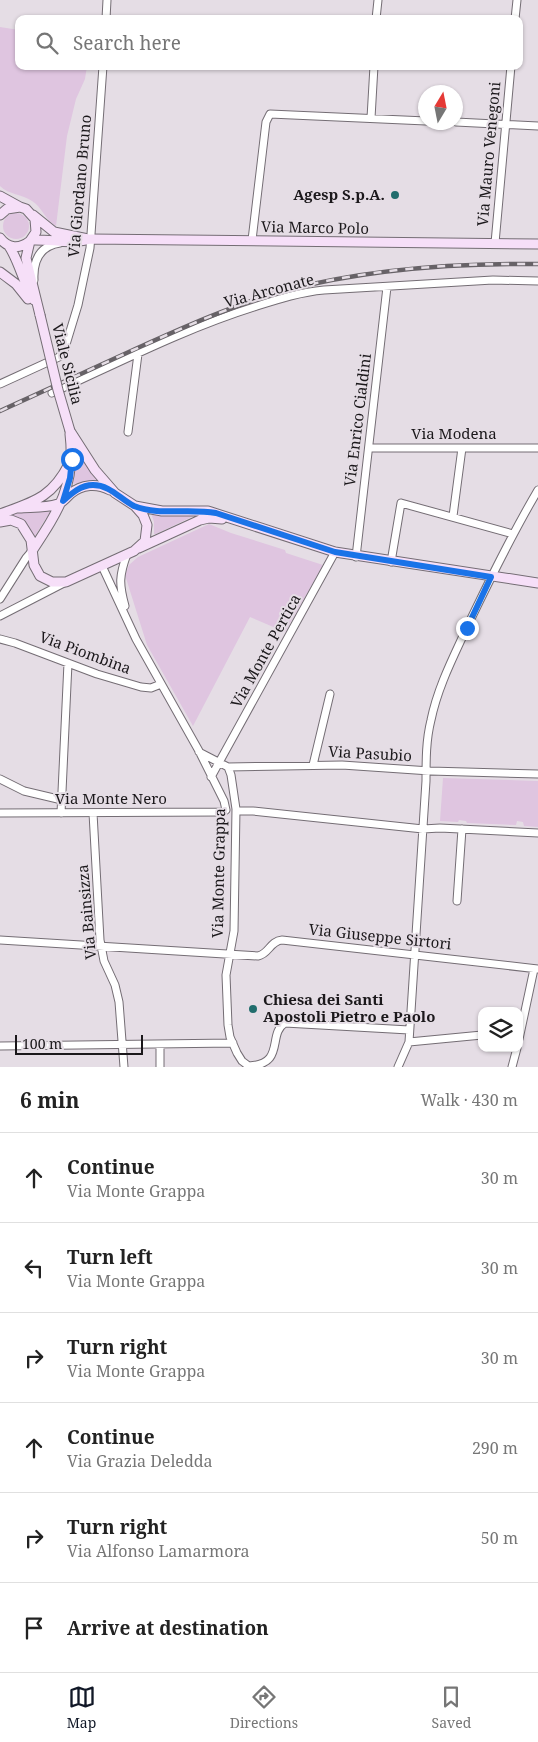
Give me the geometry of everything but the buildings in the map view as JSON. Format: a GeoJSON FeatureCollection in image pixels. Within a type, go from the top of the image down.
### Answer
{"type":"FeatureCollection","features":[{"type":"Feature","properties":{"kind":"main road"},"geometry":{"type":"LineString","coordinates":[[0,196],[20,207]]}},
{"type":"Feature","properties":{"kind":"main road","name":"Via Marco Polo"},"geometry":{"type":"LineString","coordinates":[[20,207],[54,232],[91,239],[538,244]]}},
{"type":"Feature","properties":{"kind":"main road"},"geometry":{"type":"LineString","coordinates":[[0,215],[7,209],[20,207]]}},
{"type":"Feature","properties":{"kind":"main road"},"geometry":{"type":"LineString","coordinates":[[31,214],[36,225],[36,232],[31,240],[26,258],[37,304]]}},
{"type":"Feature","properties":{"kind":"main road","name":"Via Marco Polo"},"geometry":{"type":"LineString","coordinates":[[4,243],[22,246],[31,240],[77,243],[91,239]]}},
{"type":"Feature","properties":{"kind":"main road"},"geometry":{"type":"LineString","coordinates":[[4,243],[16,257],[29,292],[37,304]]}},
{"type":"Feature","properties":{"kind":"main road"},"geometry":{"type":"LineString","coordinates":[[0,272],[19,287],[40,315]]}},
{"type":"Feature","properties":{"kind":"main road","name":"Viale Sicilia"},"geometry":{"type":"LineString","coordinates":[[37,304],[70,431]]}},
{"type":"Feature","properties":{"kind":"main road","name":"Via Monte Grappa"},"geometry":{"type":"LineString","coordinates":[[32,551],[63,501],[70,478],[72,459],[70,431]]}},
{"type":"Feature","properties":{"kind":"main road","name":"Via Monte Grappa"},"geometry":{"type":"LineString","coordinates":[[70,431],[91,466],[115,492]]}},
{"type":"Feature","properties":{"kind":"main road"},"geometry":{"type":"LineString","coordinates":[[0,514],[39,499],[51,490],[62,478],[72,459]]}},
{"type":"Feature","properties":{"kind":"main road","name":"Via Monte Grappa"},"geometry":{"type":"LineString","coordinates":[[63,501],[76,490],[90,485],[102,486],[115,492],[135,506],[146,520],[147,530],[145,541],[130,553]]}},
{"type":"Feature","properties":{"kind":"main road"},"geometry":{"type":"LineString","coordinates":[[19,508],[43,507],[63,501]]}},
{"type":"Feature","properties":{"kind":"main road"},"geometry":{"type":"LineString","coordinates":[[135,506],[162,511],[208,511],[356,557],[538,584]]}},
{"type":"Feature","properties":{"kind":"main road"},"geometry":{"type":"LineString","coordinates":[[0,522],[11,520],[21,524],[31,540],[34,565],[40,576],[52,582],[66,582],[204,519],[219,519],[252,526]]}},
{"type":"Feature","properties":{"kind":"street"},"geometry":{"type":"LineString","coordinates":[[106,15],[108,0]]}},
{"type":"Feature","properties":{"kind":"street"},"geometry":{"type":"LineString","coordinates":[[376,15],[378,0]]}},
{"type":"Feature","properties":{"kind":"street"},"geometry":{"type":"LineString","coordinates":[[515,15],[517,0]]}},
{"type":"Feature","properties":{"kind":"street","name":"Via Giordano Bruno"},"geometry":{"type":"LineString","coordinates":[[0,384],[62,355],[67,342],[78,305],[91,239],[103,70]]}},
{"type":"Feature","properties":{"kind":"street"},"geometry":{"type":"LineString","coordinates":[[371,118],[374,70]]}},
{"type":"Feature","properties":{"kind":"street","name":"Via Mauro Venegoni"},"geometry":{"type":"LineString","coordinates":[[495,244],[510,70]]}},
{"type":"Feature","properties":{"kind":"street"},"geometry":{"type":"LineString","coordinates":[[252,240],[267,120],[270,114],[418,121]]}},
{"type":"Feature","properties":{"kind":"street"},"geometry":{"type":"LineString","coordinates":[[463,122],[538,126]]}},
{"type":"Feature","properties":{"kind":"street"},"geometry":{"type":"LineString","coordinates":[[35,291],[34,269],[37,257],[48,246],[64,243]]}},
{"type":"Feature","properties":{"kind":"street","name":"Via Arconate"},"geometry":{"type":"LineString","coordinates":[[52,393],[216,320],[288,297],[321,290],[495,280],[538,281]]}},
{"type":"Feature","properties":{"kind":"street","name":"Via Enrico Cialdini"},"geometry":{"type":"LineString","coordinates":[[356,557],[387,287]]}},
{"type":"Feature","properties":{"kind":"street"},"geometry":{"type":"LineString","coordinates":[[128,432],[138,354]]}},
{"type":"Feature","properties":{"kind":"street","name":"Via Modena"},"geometry":{"type":"LineString","coordinates":[[369,448],[538,448]]}},
{"type":"Feature","properties":{"kind":"street"},"geometry":{"type":"LineString","coordinates":[[453,516],[462,448]]}},
{"type":"Feature","properties":{"kind":"street"},"geometry":{"type":"LineString","coordinates":[[398,1067],[409,1042],[428,731],[438,692],[491,577],[538,490]]}},
{"type":"Feature","properties":{"kind":"street"},"geometry":{"type":"LineString","coordinates":[[391,562],[401,503],[513,534]]}},
{"type":"Feature","properties":{"kind":"street"},"geometry":{"type":"LineString","coordinates":[[0,599],[32,551]]}},
{"type":"Feature","properties":{"kind":"street","name":"Via Monte Pertica"},"geometry":{"type":"LineString","coordinates":[[211,777],[335,552]]}},
{"type":"Feature","properties":{"kind":"street","name":"Via Monte Grappa"},"geometry":{"type":"LineString","coordinates":[[130,553],[120,572],[120,585],[130,626]]}},
{"type":"Feature","properties":{"kind":"street","name":"Via Monte Grappa"},"geometry":{"type":"LineString","coordinates":[[102,566],[130,626],[221,795],[226,807],[223,812]]}},
{"type":"Feature","properties":{"kind":"street"},"geometry":{"type":"LineString","coordinates":[[0,616],[66,582]]}},
{"type":"Feature","properties":{"kind":"street","name":"Via Piombina"},"geometry":{"type":"LineString","coordinates":[[0,639],[141,688],[151,688],[161,684]]}},
{"type":"Feature","properties":{"kind":"street"},"geometry":{"type":"LineString","coordinates":[[61,813],[68,663]]}},
{"type":"Feature","properties":{"kind":"street","name":"Via Pasubio"},"geometry":{"type":"LineString","coordinates":[[313,765],[330,694]]}},
{"type":"Feature","properties":{"kind":"street"},"geometry":{"type":"LineString","coordinates":[[199,751],[228,767]]}},
{"type":"Feature","properties":{"kind":"street","name":"Via Pasubio"},"geometry":{"type":"LineString","coordinates":[[228,767],[342,765],[426,771],[538,774]]}},
{"type":"Feature","properties":{"kind":"street","name":"Via Monte Grappa"},"geometry":{"type":"LineString","coordinates":[[228,767],[231,775],[236,811],[234,930],[227,971],[228,1031],[240,1059],[249,1067]]}},
{"type":"Feature","properties":{"kind":"street"},"geometry":{"type":"LineString","coordinates":[[0,779],[21,790],[62,800]]}},
{"type":"Feature","properties":{"kind":"street"},"geometry":{"type":"LineString","coordinates":[[221,795],[229,793],[233,788]]}},
{"type":"Feature","properties":{"kind":"street"},"geometry":{"type":"LineString","coordinates":[[236,811],[254,811],[422,829],[538,833]]}},
{"type":"Feature","properties":{"kind":"street","name":"Via Bainsizza"},"geometry":{"type":"LineString","coordinates":[[93,812],[101,946],[104,961],[117,991],[124,1067]]}},
{"type":"Feature","properties":{"kind":"street","name":"Via Monte Nero"},"geometry":{"type":"LineString","coordinates":[[0,813],[223,812]]}},
{"type":"Feature","properties":{"kind":"street"},"geometry":{"type":"LineString","coordinates":[[457,901],[462,829]]}},
{"type":"Feature","properties":{"kind":"street","name":"Via Giuseppe Sirtori"},"geometry":{"type":"LineString","coordinates":[[0,940],[261,955],[274,942],[280,940],[536,969]]}},
{"type":"Feature","properties":{"kind":"street"},"geometry":{"type":"LineString","coordinates":[[523,1022],[536,969]]}},
{"type":"Feature","properties":{"kind":"street"},"geometry":{"type":"LineString","coordinates":[[249,1067],[261,1065],[269,1059],[273,1052],[280,1027],[286,1023],[409,1030]]}},
{"type":"Feature","properties":{"kind":"street"},"geometry":{"type":"LineString","coordinates":[[409,1042],[478,1035]]}},
{"type":"Feature","properties":{"kind":"street"},"geometry":{"type":"LineString","coordinates":[[0,1046],[233,1043]]}},
{"type":"Feature","properties":{"kind":"street"},"geometry":{"type":"LineString","coordinates":[[160,1044],[160,1067]]}},
{"type":"Feature","properties":{"kind":"street"},"geometry":{"type":"LineString","coordinates":[[512,1067],[516,1052]]}},
{"type":"Feature","properties":{"kind":"shaded area"},"geometry":{"type":"Polygon","coordinates":[[[0,27],[15,29],[15,70],[86,70],[85,79],[76,99],[67,136],[56,226],[32,201],[7,191],[0,186],[0,27]]]}},
{"type":"Feature","properties":{"kind":"shaded area"},"geometry":{"type":"Polygon","coordinates":[[[16,213],[25,217],[29,226],[25,235],[16,239],[7,235],[3,226],[7,217],[16,213]]]}},
{"type":"Feature","properties":{"kind":"shaded area"},"geometry":{"type":"Polygon","coordinates":[[[78,450],[99,481],[72,483],[76,451],[78,450]]]}},
{"type":"Feature","properties":{"kind":"shaded area"},"geometry":{"type":"Polygon","coordinates":[[[49,510],[50,512],[35,536],[23,522],[11,516],[12,514],[27,511],[49,510]]]}},
{"type":"Feature","properties":{"kind":"shaded area"},"geometry":{"type":"Polygon","coordinates":[[[151,513],[196,515],[154,534],[154,522],[151,513]]]}},
{"type":"Feature","properties":{"kind":"shaded area"},"geometry":{"type":"Polygon","coordinates":[[[209,524],[323,565],[285,632],[250,617],[193,726],[147,645],[125,575],[129,565],[138,557],[209,524]]]}},
{"type":"Feature","properties":{"kind":"shaded area"},"geometry":{"type":"Polygon","coordinates":[[[443,778],[538,781],[538,827],[524,826],[523,822],[517,821],[516,825],[467,823],[466,821],[459,820],[458,822],[440,821],[443,778]]]}},
{"type":"Feature","properties":{"kind":"railway"},"geometry":{"type":"LineString","coordinates":[[0,411],[187,326],[283,291],[346,277],[409,269],[441,266],[538,264]]}},
{"type":"Feature","properties":{"kind":"place","name":"Agesp S.p.A."},"geometry":{"type":"Point","coordinates":[395,195]}},
{"type":"Feature","properties":{"kind":"place","name":"Chiesa dei Santi Apostoli Pietro e Paolo"},"geometry":{"type":"Point","coordinates":[253,1009]}},
{"type":"Feature","properties":{"kind":"route"},"geometry":{"type":"LineString","coordinates":[[72,459],[70,478],[63,501],[72,492],[83,486],[98,485],[115,492],[135,506],[146,509],[208,511],[321,548],[356,557],[491,577],[467,628]]}}]}
